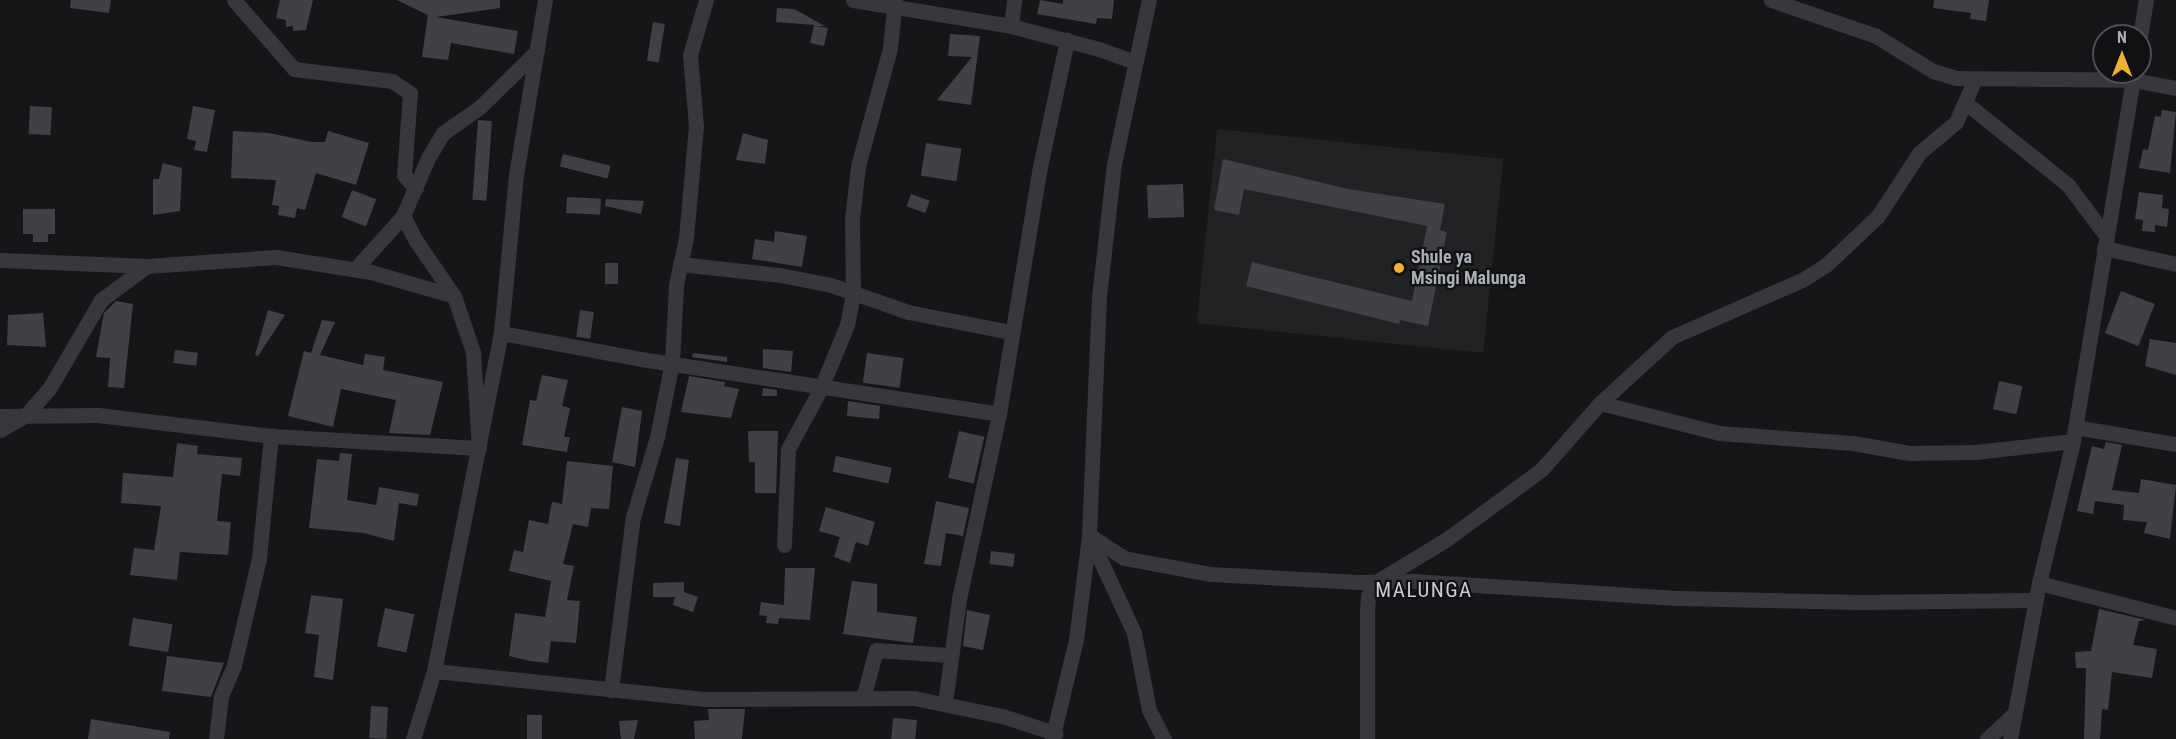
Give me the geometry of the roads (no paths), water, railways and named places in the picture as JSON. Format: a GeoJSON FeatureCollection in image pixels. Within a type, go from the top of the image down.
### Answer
{"type":"FeatureCollection","features":[{"type":"Feature","properties":{"kind":"street"},"geometry":{"type":"LineString","coordinates":[[234,0],[294,69],[392,81],[410,93],[404,175],[416,189]]}},
{"type":"Feature","properties":{"kind":"street"},"geometry":{"type":"LineString","coordinates":[[413,739],[434,671],[501,333],[516,175],[545,0]]}},
{"type":"Feature","properties":{"kind":"street"},"geometry":{"type":"LineString","coordinates":[[610,690],[633,517],[657,437],[672,362],[680,264],[686,238],[696,126],[690,56],[706,0]]}},
{"type":"Feature","properties":{"kind":"street"},"geometry":{"type":"LineString","coordinates":[[853,0],[895,3],[1011,26],[1067,40],[1134,62]]}},
{"type":"Feature","properties":{"kind":"street"},"geometry":{"type":"LineString","coordinates":[[1011,26],[1014,0]]}},
{"type":"Feature","properties":{"kind":"street"},"geometry":{"type":"LineString","coordinates":[[434,671],[704,699],[914,698],[945,703],[1054,736],[1076,640],[1089,535],[1099,297],[1114,164],[1149,0]]}},
{"type":"Feature","properties":{"kind":"street"},"geometry":{"type":"LineString","coordinates":[[1771,0],[1876,36],[1933,71],[1975,79],[2092,77]]}},
{"type":"Feature","properties":{"kind":"street"},"geometry":{"type":"LineString","coordinates":[[2142,24],[2146,0]]}},
{"type":"Feature","properties":{"kind":"street"},"geometry":{"type":"LineString","coordinates":[[784,544],[788,448],[821,388],[847,325],[853,294],[852,219],[858,166],[890,48],[895,3]]}},
{"type":"Feature","properties":{"kind":"street"},"geometry":{"type":"LineString","coordinates":[[945,703],[949,655],[999,414],[1011,332],[1067,40]]}},
{"type":"Feature","properties":{"kind":"street"},"geometry":{"type":"LineString","coordinates":[[355,269],[403,216],[443,133],[480,107],[537,51]]}},
{"type":"Feature","properties":{"kind":"street"},"geometry":{"type":"LineString","coordinates":[[1366,739],[1367,611],[1368,596],[1376,582],[1447,539],[1541,470],[1600,404],[1672,337],[1802,280],[1826,265],[1878,216],[1913,160],[1956,122],[1975,79]]}},
{"type":"Feature","properties":{"kind":"street"},"geometry":{"type":"LineString","coordinates":[[2152,81],[2176,88]]}},
{"type":"Feature","properties":{"kind":"street"},"geometry":{"type":"LineString","coordinates":[[2010,739],[2039,583],[2074,434],[2133,84]]}},
{"type":"Feature","properties":{"kind":"street"},"geometry":{"type":"LineString","coordinates":[[1966,103],[2068,185],[2106,242],[2176,264]]}},
{"type":"Feature","properties":{"kind":"street"},"geometry":{"type":"LineString","coordinates":[[403,216],[416,241],[454,296],[473,352],[479,448]]}},
{"type":"Feature","properties":{"kind":"street"},"geometry":{"type":"LineString","coordinates":[[0,260],[147,266],[258,256],[355,269],[454,296]]}},
{"type":"Feature","properties":{"kind":"street"},"geometry":{"type":"LineString","coordinates":[[680,264],[780,274],[831,285],[908,312],[1011,332]]}},
{"type":"Feature","properties":{"kind":"street"},"geometry":{"type":"LineString","coordinates":[[0,430],[26,415],[49,389],[101,300],[147,266]]}},
{"type":"Feature","properties":{"kind":"street"},"geometry":{"type":"LineString","coordinates":[[501,333],[821,388],[999,414]]}},
{"type":"Feature","properties":{"kind":"street"},"geometry":{"type":"LineString","coordinates":[[1600,404],[1719,433],[1853,443],[1909,453],[1975,452],[2074,434],[2176,444]]}},
{"type":"Feature","properties":{"kind":"street"},"geometry":{"type":"LineString","coordinates":[[0,416],[98,415],[271,436],[479,448]]}},
{"type":"Feature","properties":{"kind":"street"},"geometry":{"type":"LineString","coordinates":[[216,739],[221,696],[234,665],[259,558],[271,436]]}},
{"type":"Feature","properties":{"kind":"street"},"geometry":{"type":"LineString","coordinates":[[1089,535],[1124,558],[1210,574],[1376,582],[1414,581],[1680,598],[1861,602],[2036,600]]}},
{"type":"Feature","properties":{"kind":"street"},"geometry":{"type":"LineString","coordinates":[[1089,535],[1134,633],[1149,710],[1164,739]]}},
{"type":"Feature","properties":{"kind":"street"},"geometry":{"type":"LineString","coordinates":[[2039,583],[2176,618]]}},
{"type":"Feature","properties":{"kind":"street"},"geometry":{"type":"LineString","coordinates":[[863,698],[876,650],[949,655]]}},
{"type":"Feature","properties":{"kind":"street"},"geometry":{"type":"LineString","coordinates":[[1987,739],[2014,714]]}},
{"type":"Feature","properties":{"kind":"place","name":"Shule ya Msingi Malunga"},"geometry":{"type":"Point","coordinates":[1399,268]}},
{"type":"Feature","properties":{"kind":"district","name":"MALUNGA"},"geometry":{"type":"Point","coordinates":[1424,590]}}]}
